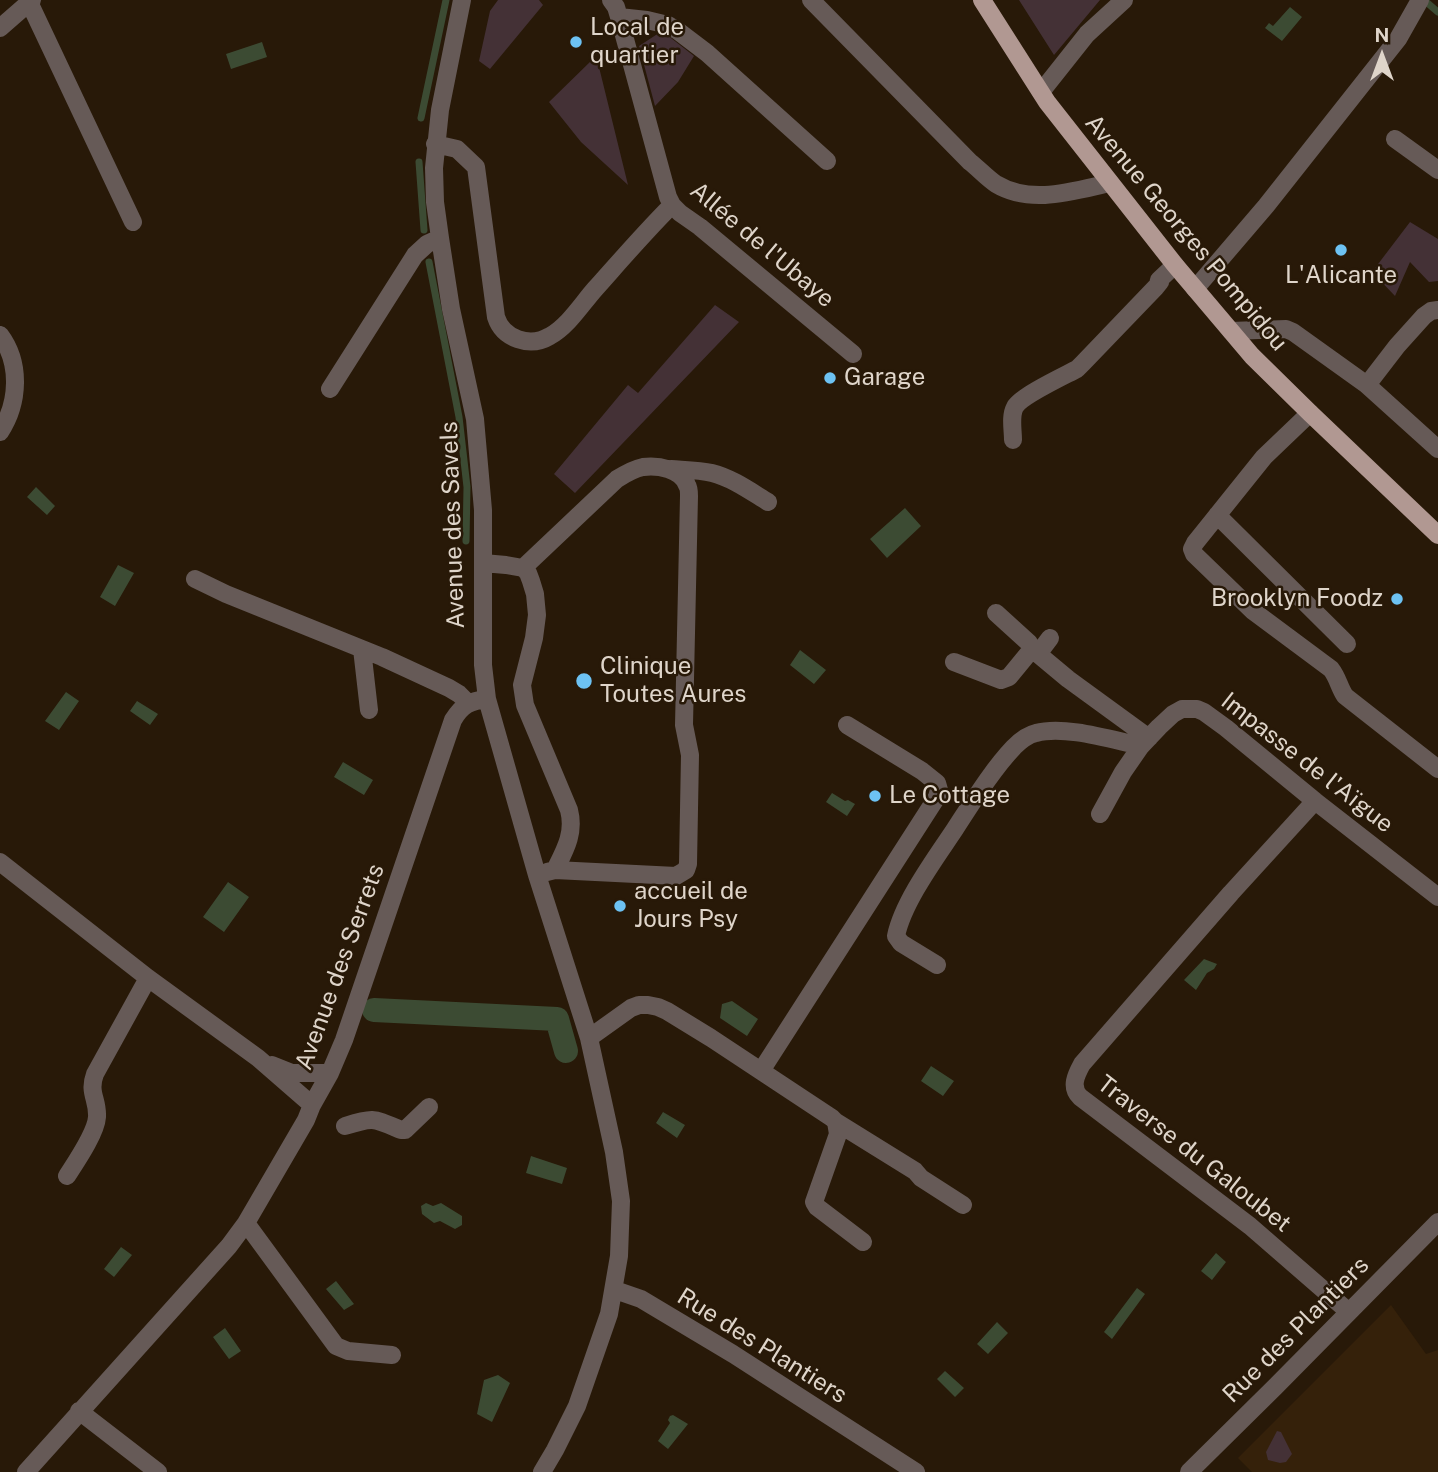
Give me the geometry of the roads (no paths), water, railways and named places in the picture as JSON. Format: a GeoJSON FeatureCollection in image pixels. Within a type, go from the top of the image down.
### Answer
{"type":"FeatureCollection","features":[{"type":"Feature","properties":{"kind":"main road","name":"Avenue Georges Pompidou"},"geometry":{"type":"LineString","coordinates":[[982,0],[1041,92],[1195,289],[1252,356],[1438,536]]}},
{"type":"Feature","properties":{"kind":"street","name":"Avenue des Savels"},"geometry":{"type":"LineString","coordinates":[[462,0],[439,110],[435,144],[435,191],[439,238],[475,419],[482,510],[483,665],[486,699],[537,875],[589,1038],[620,1186],[619,1256],[615,1290],[606,1325],[577,1406],[542,1472]]}},
{"type":"Feature","properties":{"kind":"street","name":"Allée de l'Ubaye"},"geometry":{"type":"LineString","coordinates":[[611,0],[619,17],[672,205],[853,354]]}},
{"type":"Feature","properties":{"kind":"street"},"geometry":{"type":"LineString","coordinates":[[811,0],[970,162],[993,182],[1012,192],[1031,195],[1062,193],[1110,183]]}},
{"type":"Feature","properties":{"kind":"street"},"geometry":{"type":"LineString","coordinates":[[1041,92],[1087,34],[1124,0]]}},
{"type":"Feature","properties":{"kind":"street"},"geometry":{"type":"LineString","coordinates":[[0,28],[31,1],[133,222]]}},
{"type":"Feature","properties":{"kind":"street"},"geometry":{"type":"LineString","coordinates":[[1195,289],[1274,196],[1398,38],[1417,6]]}},
{"type":"Feature","properties":{"kind":"street"},"geometry":{"type":"LineString","coordinates":[[619,17],[647,20],[668,25],[678,31],[707,53],[827,161]]}},
{"type":"Feature","properties":{"kind":"street"},"geometry":{"type":"LineString","coordinates":[[1395,139],[1438,170]]}},
{"type":"Feature","properties":{"kind":"street"},"geometry":{"type":"LineString","coordinates":[[435,144],[457,149],[476,167],[496,317],[502,330],[516,339],[538,341],[563,326],[672,205]]}},
{"type":"Feature","properties":{"kind":"street"},"geometry":{"type":"LineString","coordinates":[[330,389],[415,255],[439,238]]}},
{"type":"Feature","properties":{"kind":"street"},"geometry":{"type":"LineString","coordinates":[[1013,440],[1013,414],[1016,405],[1077,369],[1175,265]]}},
{"type":"Feature","properties":{"kind":"street"},"geometry":{"type":"LineString","coordinates":[[1367,385],[1424,316],[1438,310]]}},
{"type":"Feature","properties":{"kind":"street"},"geometry":{"type":"LineString","coordinates":[[1231,331],[1293,331],[1367,385],[1438,449]]}},
{"type":"Feature","properties":{"kind":"street"},"geometry":{"type":"LineString","coordinates":[[0,335],[12,360],[16,379],[14,399],[0,432]]}},
{"type":"Feature","properties":{"kind":"street"},"geometry":{"type":"LineString","coordinates":[[1310,413],[1273,447],[1192,548],[1197,558],[1254,611],[1331,669],[1345,696],[1438,769]]}},
{"type":"Feature","properties":{"kind":"street"},"geometry":{"type":"LineString","coordinates":[[523,568],[617,479],[635,469],[645,467],[717,474],[768,502]]}},
{"type":"Feature","properties":{"kind":"street"},"geometry":{"type":"LineString","coordinates":[[537,875],[555,870],[676,876],[686,870],[688,864],[690,755],[684,725],[689,496],[687,484],[681,476],[668,469]]}},
{"type":"Feature","properties":{"kind":"street"},"geometry":{"type":"LineString","coordinates":[[1217,515],[1347,644]]}},
{"type":"Feature","properties":{"kind":"street"},"geometry":{"type":"LineString","coordinates":[[483,563],[523,568],[528,573],[535,594],[537,615],[522,685],[523,696],[569,810],[572,825],[565,850],[555,870]]}},
{"type":"Feature","properties":{"kind":"street"},"geometry":{"type":"LineString","coordinates":[[195,579],[449,688],[468,703],[486,699]]}},
{"type":"Feature","properties":{"kind":"street"},"geometry":{"type":"LineString","coordinates":[[996,613],[1035,651],[1145,742]]}},
{"type":"Feature","properties":{"kind":"street"},"geometry":{"type":"LineString","coordinates":[[954,662],[1004,680],[1051,638]]}},
{"type":"Feature","properties":{"kind":"street"},"geometry":{"type":"LineString","coordinates":[[362,649],[369,710]]}},
{"type":"Feature","properties":{"kind":"street","name":"Avenue des Serrets"},"geometry":{"type":"LineString","coordinates":[[26,1472],[229,1246],[246,1223],[306,1119],[344,1040],[449,730],[457,713],[468,703]]}},
{"type":"Feature","properties":{"kind":"street","name":"Impasse de l'Aïgue"},"geometry":{"type":"LineString","coordinates":[[1100,814],[1123,772],[1145,742],[1173,714],[1182,709],[1197,709],[1226,728],[1438,897]]}},
{"type":"Feature","properties":{"kind":"street"},"geometry":{"type":"LineString","coordinates":[[761,1072],[937,797],[939,789],[937,783],[922,771],[847,724]]}},
{"type":"Feature","properties":{"kind":"street"},"geometry":{"type":"LineString","coordinates":[[937,965],[901,943],[896,936],[898,926],[919,883],[978,794],[1013,748],[1025,737],[1055,730],[1145,742]]}},
{"type":"Feature","properties":{"kind":"street","name":"Traverse du Galoubet"},"geometry":{"type":"LineString","coordinates":[[1315,801],[1082,1064],[1074,1086],[1080,1097],[1250,1226],[1349,1312]]}},
{"type":"Feature","properties":{"kind":"street"},"geometry":{"type":"LineString","coordinates":[[0,862],[148,978],[258,1058],[312,1105]]}},
{"type":"Feature","properties":{"kind":"street"},"geometry":{"type":"LineString","coordinates":[[67,1176],[96,1125],[96,1107],[92,1091],[95,1074],[148,978]]}},
{"type":"Feature","properties":{"kind":"street"},"geometry":{"type":"LineString","coordinates":[[589,1038],[639,1005],[648,1004],[667,1011],[835,1122],[915,1171],[921,1178],[963,1205]]}},
{"type":"Feature","properties":{"kind":"street"},"geometry":{"type":"LineString","coordinates":[[258,1058],[292,1073],[330,1073]]}},
{"type":"Feature","properties":{"kind":"street"},"geometry":{"type":"LineString","coordinates":[[345,1126],[375,1119],[405,1130],[429,1107]]}},
{"type":"Feature","properties":{"kind":"street"},"geometry":{"type":"LineString","coordinates":[[835,1122],[838,1134],[814,1202],[863,1242]]}},
{"type":"Feature","properties":{"kind":"street","name":"Rue des Plantiers"},"geometry":{"type":"LineString","coordinates":[[1189,1472],[1438,1222]]}},
{"type":"Feature","properties":{"kind":"street"},"geometry":{"type":"LineString","coordinates":[[246,1223],[336,1346],[348,1351],[392,1355]]}},
{"type":"Feature","properties":{"kind":"street","name":"Rue des Plantiers"},"geometry":{"type":"LineString","coordinates":[[615,1290],[640,1300],[733,1354],[916,1472]]}},
{"type":"Feature","properties":{"kind":"street"},"geometry":{"type":"LineString","coordinates":[[79,1410],[158,1472]]}},
{"type":"Feature","properties":{"kind":"waterway"},"geometry":{"type":"LineString","coordinates":[[421,118],[446,0]]}},
{"type":"Feature","properties":{"kind":"waterway"},"geometry":{"type":"LineString","coordinates":[[1424,0],[1438,12]]}},
{"type":"Feature","properties":{"kind":"waterway"},"geometry":{"type":"LineString","coordinates":[[419,162],[424,230]]}},
{"type":"Feature","properties":{"kind":"waterway"},"geometry":{"type":"LineString","coordinates":[[429,262],[459,417],[467,487],[466,541]]}},
{"type":"Feature","properties":{"kind":"waterway"},"geometry":{"type":"LineString","coordinates":[[374,1010],[557,1019],[566,1051]]}},
{"type":"Feature","properties":{"kind":"place","name":"Local de quartier"},"geometry":{"type":"Point","coordinates":[576,42]}},
{"type":"Feature","properties":{"kind":"place","name":"L'Alicante"},"geometry":{"type":"Point","coordinates":[1341,250]}},
{"type":"Feature","properties":{"kind":"place","name":"Garage"},"geometry":{"type":"Point","coordinates":[830,378]}},
{"type":"Feature","properties":{"kind":"place","name":"Brooklyn Foodz"},"geometry":{"type":"Point","coordinates":[1397,599]}},
{"type":"Feature","properties":{"kind":"place","name":"Clinique Toutes Aures"},"geometry":{"type":"Point","coordinates":[584,681]}},
{"type":"Feature","properties":{"kind":"place","name":"Le Cottage"},"geometry":{"type":"Point","coordinates":[875,796]}},
{"type":"Feature","properties":{"kind":"place","name":"accueil de Jours Psy"},"geometry":{"type":"Point","coordinates":[620,906]}}]}
